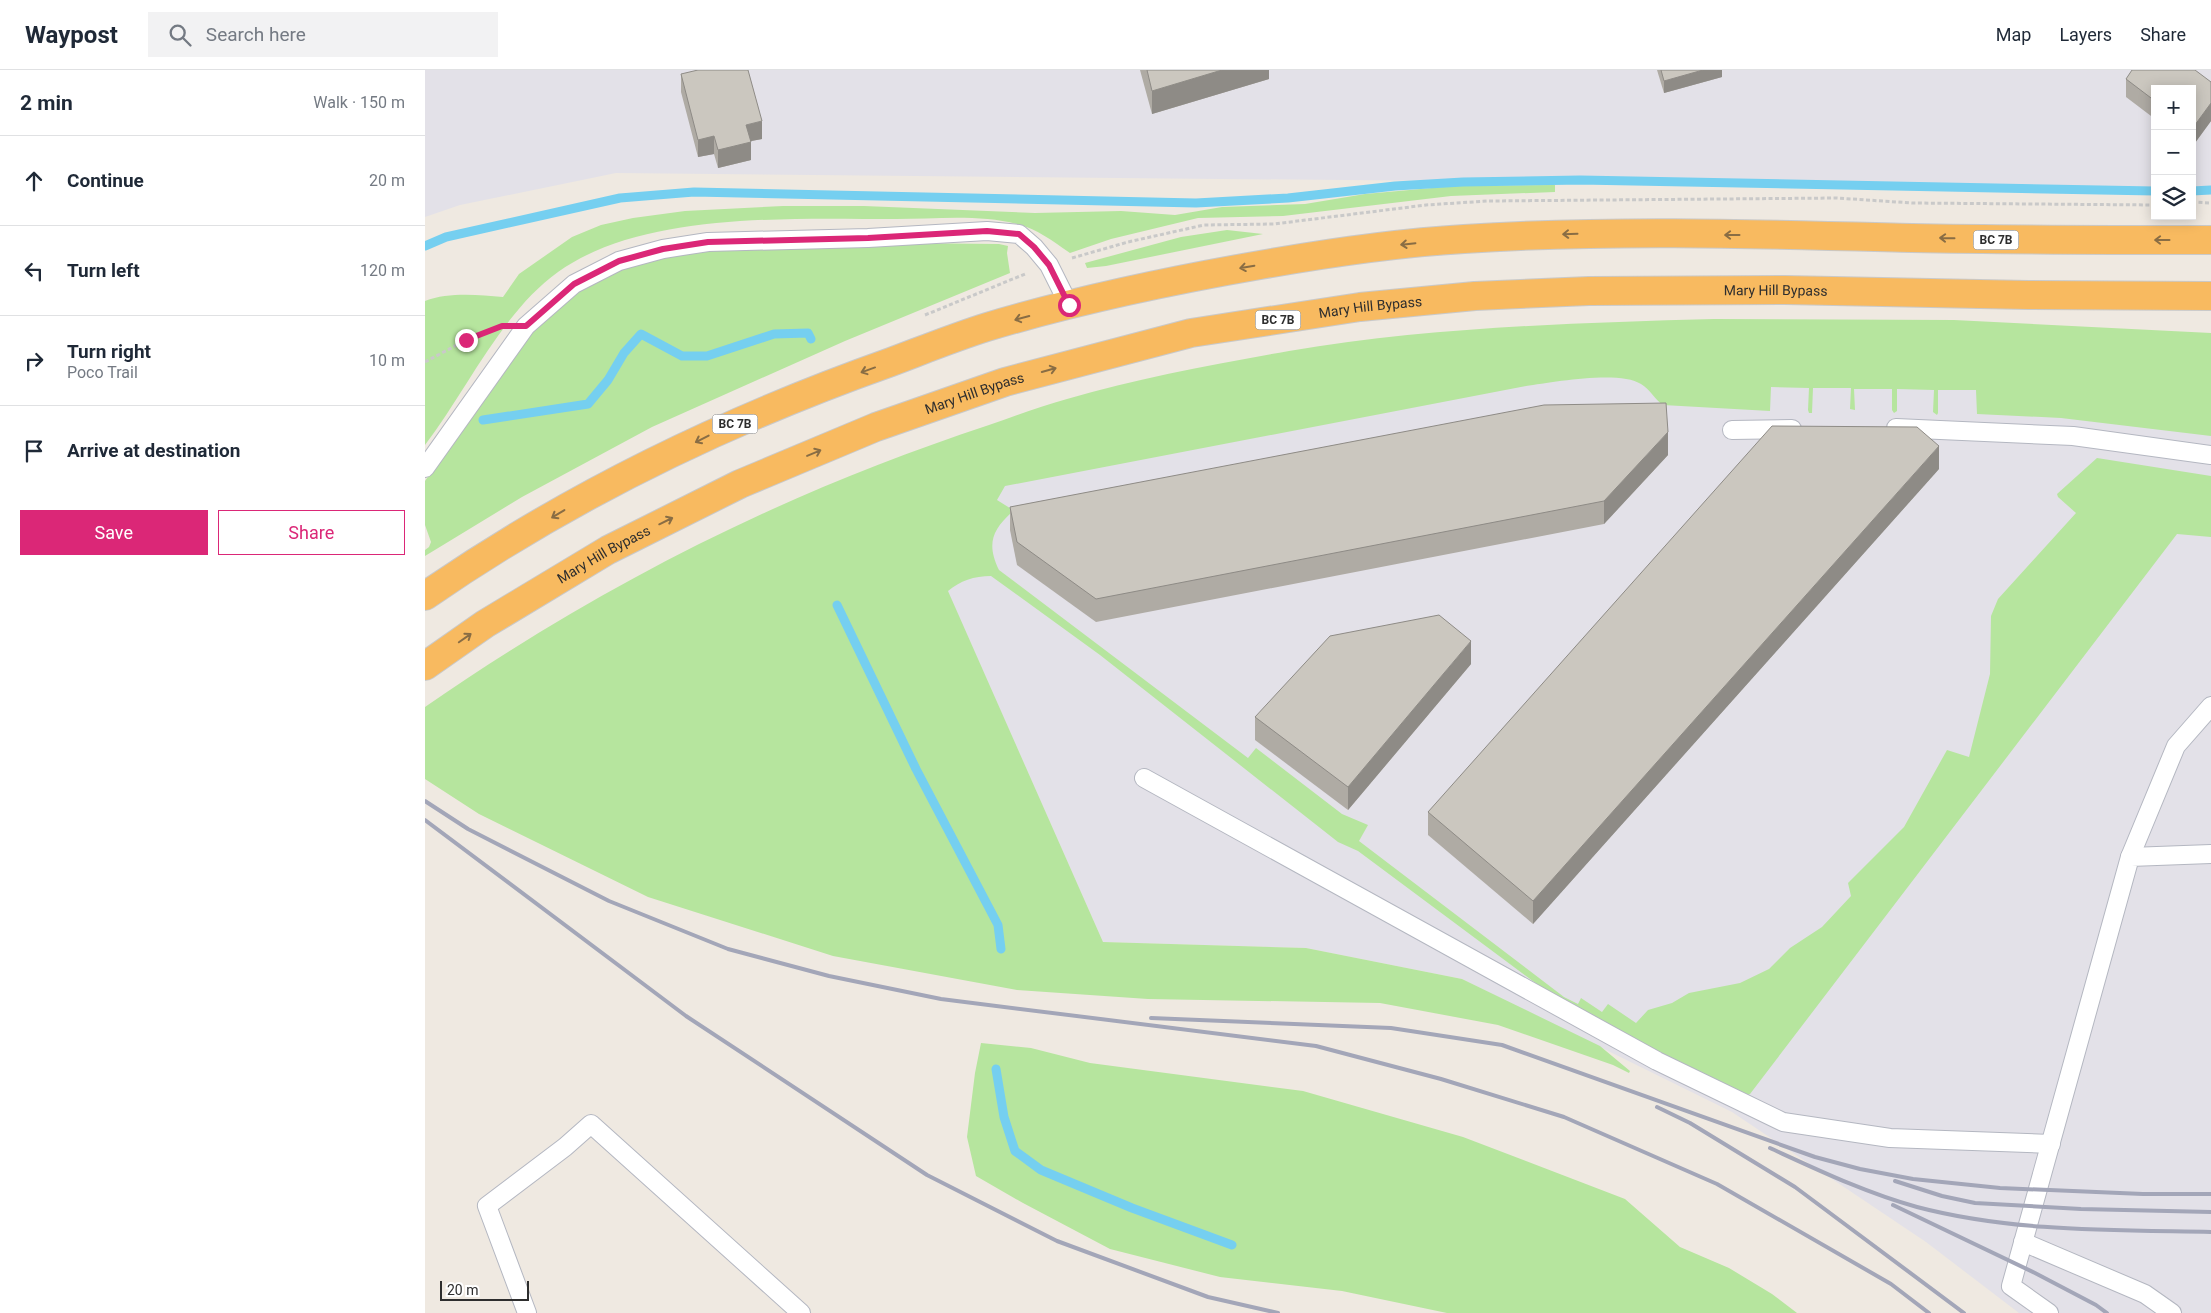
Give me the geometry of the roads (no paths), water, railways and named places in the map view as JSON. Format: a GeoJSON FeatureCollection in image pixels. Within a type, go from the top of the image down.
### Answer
{"type":"FeatureCollection","features":[{"type":"Feature","properties":{"kind":"highway","name":"BC 7B"},"geometry":{"type":"LineString","coordinates":[[425,596],[453,577],[585,498],[717,431],[887,363],[984,328],[1181,278],[1336,252],[1462,239],[1609,234],[1791,235],[2022,240],[2211,240]]}},
{"type":"Feature","properties":{"kind":"highway","name":"Mary Hill Bypass"},"geometry":{"type":"LineString","coordinates":[[425,666],[485,624],[608,550],[740,484],[876,427],[996,386],[1095,357],[1191,333],[1360,307],[1475,296],[1589,291],[1785,290],[2028,295],[2211,296]]}},
{"type":"Feature","properties":{"kind":"lane"},"geometry":{"type":"LineString","coordinates":[[425,468],[526,326],[574,284],[619,261],[663,249],[708,242],[868,238],[987,231],[1019,234],[1034,247],[1049,265],[1069,305]]}},
{"type":"Feature","properties":{"kind":"lane"},"geometry":{"type":"LineString","coordinates":[[1877,428],[2073,436],[2211,455]]}},
{"type":"Feature","properties":{"kind":"lane"},"geometry":{"type":"LineString","coordinates":[[1731,430],[1809,429]]}},
{"type":"Feature","properties":{"kind":"lane"},"geometry":{"type":"LineString","coordinates":[[2049,1313],[2011,1286],[2130,857],[2176,746],[2211,706]]}},
{"type":"Feature","properties":{"kind":"lane"},"geometry":{"type":"LineString","coordinates":[[1144,778],[1657,1060],[1783,1122],[1890,1138],[2051,1144]]}},
{"type":"Feature","properties":{"kind":"lane"},"geometry":{"type":"LineString","coordinates":[[2130,857],[2211,854]]}},
{"type":"Feature","properties":{"kind":"lane"},"geometry":{"type":"LineString","coordinates":[[527,1313],[487,1206],[565,1147],[591,1124],[801,1313]]}},
{"type":"Feature","properties":{"kind":"lane"},"geometry":{"type":"LineString","coordinates":[[2023,1242],[2145,1294],[2172,1313]]}},
{"type":"Feature","properties":{"kind":"waterway"},"geometry":{"type":"LineString","coordinates":[[425,246],[446,237],[620,198],[694,192],[1196,203],[1288,198],[1395,186],[1463,182],[1580,180],[2151,191]]}},
{"type":"Feature","properties":{"kind":"waterway"},"geometry":{"type":"LineString","coordinates":[[2196,191],[2211,190]]}},
{"type":"Feature","properties":{"kind":"waterway"},"geometry":{"type":"LineString","coordinates":[[483,420],[588,404],[608,380],[624,353],[641,334],[682,356],[707,356],[774,334],[808,333],[811,339]]}},
{"type":"Feature","properties":{"kind":"waterway"},"geometry":{"type":"LineString","coordinates":[[837,605],[916,769],[998,925],[1001,949]]}},
{"type":"Feature","properties":{"kind":"waterway"},"geometry":{"type":"LineString","coordinates":[[996,1069],[1004,1117],[1015,1151],[1041,1170],[1132,1208],[1232,1245]]}},
{"type":"Feature","properties":{"kind":"railway"},"geometry":{"type":"LineString","coordinates":[[425,801],[468,829],[609,901],[728,949],[829,976],[941,999],[1316,1046],[1441,1079],[1564,1117],[1717,1184],[1891,1284],[1929,1313]]}},
{"type":"Feature","properties":{"kind":"railway"},"geometry":{"type":"LineString","coordinates":[[425,820],[686,1016],[927,1175],[1057,1241],[1208,1297],[1278,1313]]}},
{"type":"Feature","properties":{"kind":"railway"},"geometry":{"type":"LineString","coordinates":[[1151,1018],[1391,1028],[1502,1045],[1815,1157],[1860,1169],[1913,1179],[2000,1188],[2143,1194],[2211,1194]]}},
{"type":"Feature","properties":{"kind":"railway"},"geometry":{"type":"LineString","coordinates":[[1657,1107],[1690,1123],[1795,1187],[1964,1313]]}},
{"type":"Feature","properties":{"kind":"railway"},"geometry":{"type":"LineString","coordinates":[[1770,1148],[1879,1195],[1917,1207],[1953,1215],[1989,1221],[2063,1228],[2211,1232]]}},
{"type":"Feature","properties":{"kind":"railway"},"geometry":{"type":"LineString","coordinates":[[1895,1181],[1942,1196],[1975,1203],[2081,1209],[2211,1212]]}},
{"type":"Feature","properties":{"kind":"railway"},"geometry":{"type":"LineString","coordinates":[[1893,1205],[2035,1273],[2096,1305],[2107,1313]]}}]}
